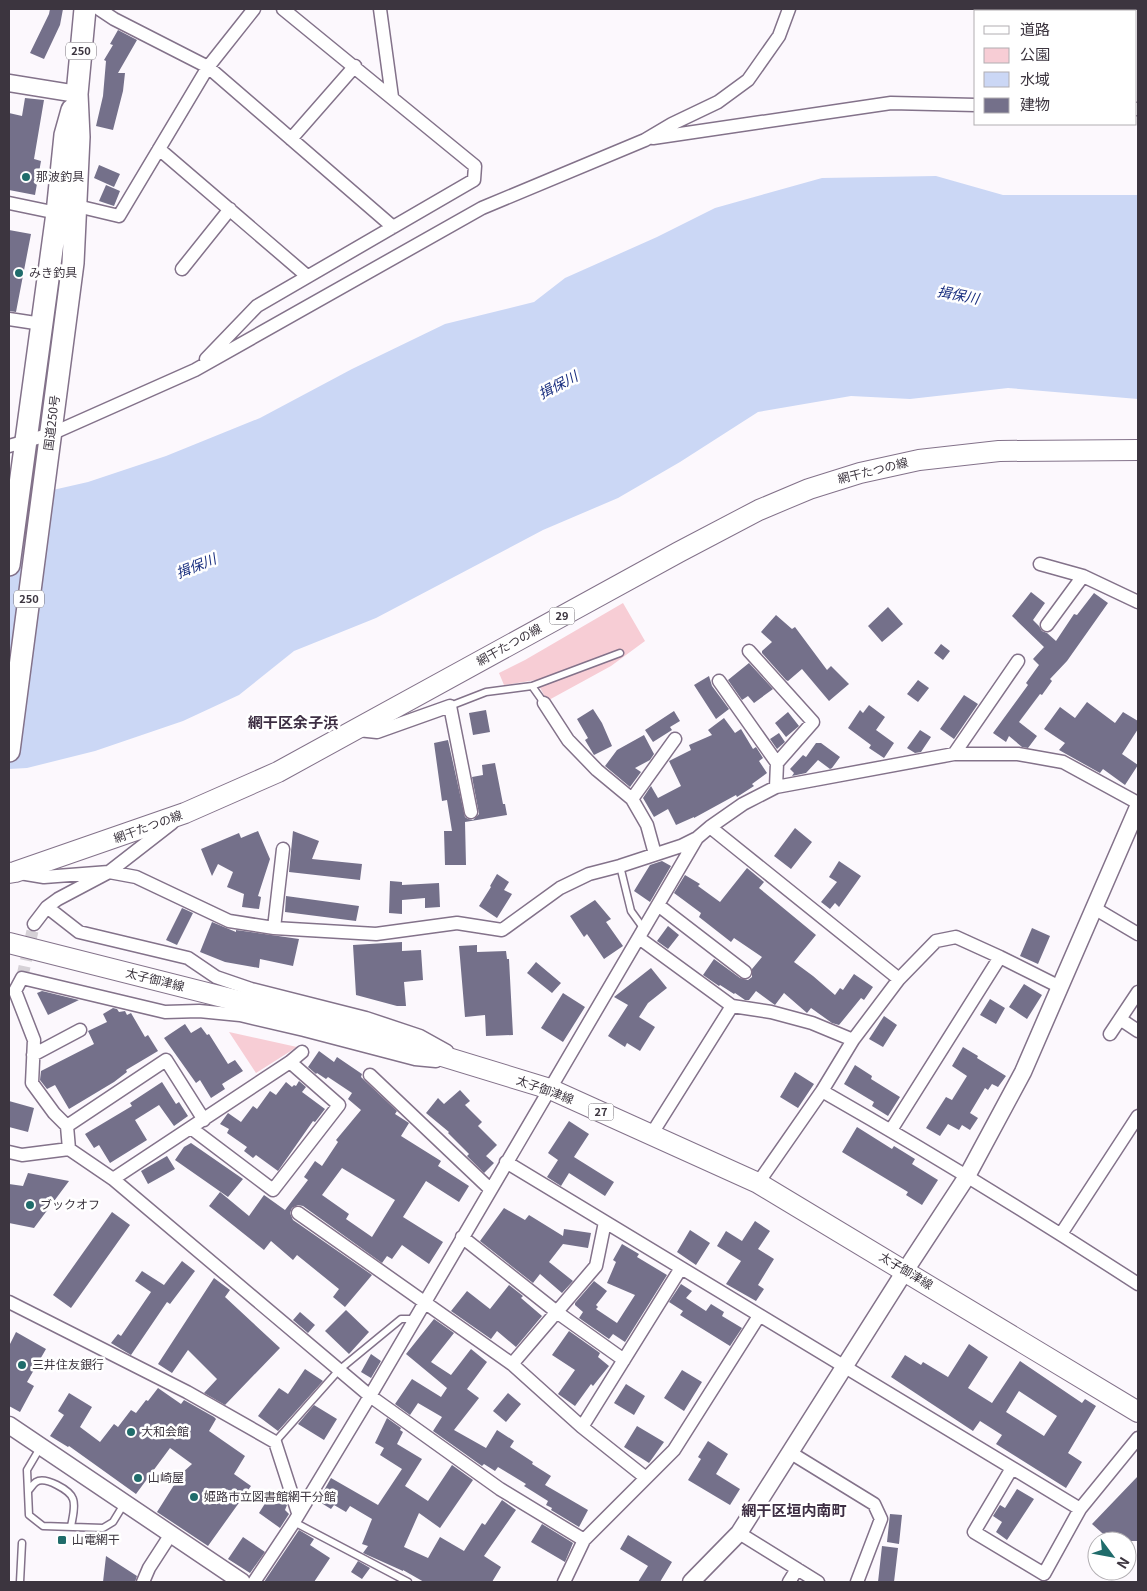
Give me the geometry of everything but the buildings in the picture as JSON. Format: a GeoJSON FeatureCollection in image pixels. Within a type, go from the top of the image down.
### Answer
{"type":"FeatureCollection","features":[{"type":"Feature","properties":{"kind":"highway","name":"国道250号"},"geometry":{"type":"LineString","coordinates":[[9,751],[71,272],[77,206],[80,136],[77,94],[85,9]]}},
{"type":"Feature","properties":{"kind":"highway","name":"国道250号"},"geometry":{"type":"LineString","coordinates":[[9,565],[20,446],[42,324],[65,135],[77,94]]}},
{"type":"Feature","properties":{"kind":"main road","name":"網干たつの線"},"geometry":{"type":"LineString","coordinates":[[12,872],[185,813],[278,772],[679,552],[759,510],[809,489],[860,473],[918,460],[999,451],[1138,450]]}},
{"type":"Feature","properties":{"kind":"main road","name":"太子御津線"},"geometry":{"type":"LineString","coordinates":[[9,943],[373,1035],[550,1089],[758,1183],[1138,1412]]}},
{"type":"Feature","properties":{"kind":"street"},"geometry":{"type":"LineString","coordinates":[[99,9],[114,19],[208,68],[393,227]]}},
{"type":"Feature","properties":{"kind":"street"},"geometry":{"type":"LineString","coordinates":[[77,206],[119,216],[208,68],[254,9]]}},
{"type":"Feature","properties":{"kind":"street"},"geometry":{"type":"LineString","coordinates":[[195,370],[257,306],[474,180],[475,166],[283,9]]}},
{"type":"Feature","properties":{"kind":"street"},"geometry":{"type":"LineString","coordinates":[[380,9],[392,97]]}},
{"type":"Feature","properties":{"kind":"street"},"geometry":{"type":"LineString","coordinates":[[20,446],[50,440],[195,370],[482,208],[645,140],[672,124],[718,102],[748,80],[779,36],[789,9]]}},
{"type":"Feature","properties":{"kind":"street"},"geometry":{"type":"LineString","coordinates":[[291,139],[355,66]]}},
{"type":"Feature","properties":{"kind":"street"},"geometry":{"type":"LineString","coordinates":[[9,83],[77,94]]}},
{"type":"Feature","properties":{"kind":"street"},"geometry":{"type":"LineString","coordinates":[[645,140],[891,104],[974,105]]}},
{"type":"Feature","properties":{"kind":"street"},"geometry":{"type":"LineString","coordinates":[[159,148],[307,276]]}},
{"type":"Feature","properties":{"kind":"street"},"geometry":{"type":"LineString","coordinates":[[9,203],[57,213]]}},
{"type":"Feature","properties":{"kind":"street"},"geometry":{"type":"LineString","coordinates":[[182,269],[230,209]]}},
{"type":"Feature","properties":{"kind":"street"},"geometry":{"type":"LineString","coordinates":[[9,319],[42,324]]}},
{"type":"Feature","properties":{"kind":"street"},"geometry":{"type":"LineString","coordinates":[[1040,564],[1083,576],[1138,602]]}},
{"type":"Feature","properties":{"kind":"street"},"geometry":{"type":"LineString","coordinates":[[1047,625],[1083,576]]}},
{"type":"Feature","properties":{"kind":"street"},"geometry":{"type":"LineString","coordinates":[[749,651],[813,722],[777,763]]}},
{"type":"Feature","properties":{"kind":"street"},"geometry":{"type":"LineString","coordinates":[[954,754],[1018,662]]}},
{"type":"Feature","properties":{"kind":"street"},"geometry":{"type":"LineString","coordinates":[[719,681],[777,763],[776,787]]}},
{"type":"Feature","properties":{"kind":"street"},"geometry":{"type":"LineString","coordinates":[[544,703],[568,740],[597,770],[632,799],[647,825],[655,854]]}},
{"type":"Feature","properties":{"kind":"street"},"geometry":{"type":"LineString","coordinates":[[356,730],[377,732],[450,706],[471,812]]}},
{"type":"Feature","properties":{"kind":"street"},"geometry":{"type":"LineString","coordinates":[[632,799],[675,739]]}},
{"type":"Feature","properties":{"kind":"street"},"geometry":{"type":"LineString","coordinates":[[12,872],[44,877],[109,872],[136,877],[229,922],[274,928],[376,934],[457,923],[502,930],[560,888],[589,874],[681,846],[697,838],[743,804],[776,787],[954,754],[1018,754],[1063,762],[1138,805],[1023,1072],[966,1178],[739,1533],[691,1582]]}},
{"type":"Feature","properties":{"kind":"street"},"geometry":{"type":"LineString","coordinates":[[34,924],[47,908],[58,899],[109,872],[185,813]]}},
{"type":"Feature","properties":{"kind":"street"},"geometry":{"type":"LineString","coordinates":[[710,827],[898,979]]}},
{"type":"Feature","properties":{"kind":"street"},"geometry":{"type":"LineString","coordinates":[[254,1582],[296,1518],[370,1396],[697,838]]}},
{"type":"Feature","properties":{"kind":"street"},"geometry":{"type":"LineString","coordinates":[[274,928],[283,849]]}},
{"type":"Feature","properties":{"kind":"street"},"geometry":{"type":"LineString","coordinates":[[658,906],[745,972]]}},
{"type":"Feature","properties":{"kind":"street"},"geometry":{"type":"LineString","coordinates":[[47,908],[79,932],[188,958],[216,977],[251,989],[366,1018],[420,1036],[471,1065]]}},
{"type":"Feature","properties":{"kind":"street"},"geometry":{"type":"LineString","coordinates":[[1094,908],[1138,934]]}},
{"type":"Feature","properties":{"kind":"street"},"geometry":{"type":"LineString","coordinates":[[641,934],[732,1006],[771,1012],[812,1023],[853,1040]]}},
{"type":"Feature","properties":{"kind":"street"},"geometry":{"type":"LineString","coordinates":[[758,1183],[822,1091],[853,1040],[898,979],[936,941],[956,937],[1060,987]]}},
{"type":"Feature","properties":{"kind":"street"},"geometry":{"type":"LineString","coordinates":[[891,1130],[1000,957]]}},
{"type":"Feature","properties":{"kind":"street"},"geometry":{"type":"LineString","coordinates":[[69,1149],[66,1126],[32,1084],[34,1040],[15,991],[22,978],[165,1012],[199,1011],[240,1016],[304,1030],[415,1060],[471,1065]]}},
{"type":"Feature","properties":{"kind":"street"},"geometry":{"type":"LineString","coordinates":[[1110,1034],[1138,992]]}},
{"type":"Feature","properties":{"kind":"street"},"geometry":{"type":"LineString","coordinates":[[651,1135],[732,1006]]}},
{"type":"Feature","properties":{"kind":"street"},"geometry":{"type":"LineString","coordinates":[[1120,1019],[1138,1030]]}},
{"type":"Feature","properties":{"kind":"street"},"geometry":{"type":"LineString","coordinates":[[33,1056],[80,1030]]}},
{"type":"Feature","properties":{"kind":"street"},"geometry":{"type":"LineString","coordinates":[[113,1178],[204,1120],[302,1052]]}},
{"type":"Feature","properties":{"kind":"street"},"geometry":{"type":"LineString","coordinates":[[66,1126],[166,1060],[204,1120]]}},
{"type":"Feature","properties":{"kind":"street"},"geometry":{"type":"LineString","coordinates":[[191,1128],[273,1190],[339,1105],[290,1062]]}},
{"type":"Feature","properties":{"kind":"street"},"geometry":{"type":"LineString","coordinates":[[370,1075],[490,1189]]}},
{"type":"Feature","properties":{"kind":"street"},"geometry":{"type":"LineString","coordinates":[[822,1091],[891,1130],[966,1178],[1061,1234],[1138,1284]]}},
{"type":"Feature","properties":{"kind":"street"},"geometry":{"type":"LineString","coordinates":[[1061,1234],[1138,1116]]}},
{"type":"Feature","properties":{"kind":"street"},"geometry":{"type":"LineString","coordinates":[[9,1152],[22,1155],[69,1149],[113,1178],[370,1396],[500,1489],[584,1540]]}},
{"type":"Feature","properties":{"kind":"street"},"geometry":{"type":"LineString","coordinates":[[506,1162],[844,1368],[1080,1508]]}},
{"type":"Feature","properties":{"kind":"street"},"geometry":{"type":"LineString","coordinates":[[298,1213],[512,1364],[582,1427],[646,1478]]}},
{"type":"Feature","properties":{"kind":"street"},"geometry":{"type":"LineString","coordinates":[[512,1364],[558,1313],[596,1266],[605,1222]]}},
{"type":"Feature","properties":{"kind":"street"},"geometry":{"type":"LineString","coordinates":[[462,1237],[558,1313],[624,1360]]}},
{"type":"Feature","properties":{"kind":"street"},"geometry":{"type":"LineString","coordinates":[[582,1427],[681,1268]]}},
{"type":"Feature","properties":{"kind":"street"},"geometry":{"type":"LineString","coordinates":[[9,1302],[187,1392],[275,1442],[296,1518]]}},
{"type":"Feature","properties":{"kind":"street"},"geometry":{"type":"LineString","coordinates":[[564,1582],[584,1540],[674,1450],[759,1316]]}},
{"type":"Feature","properties":{"kind":"street"},"geometry":{"type":"LineString","coordinates":[[9,1425],[242,1582]]}},
{"type":"Feature","properties":{"kind":"street"},"geometry":{"type":"LineString","coordinates":[[1012,1468],[974,1532],[1048,1578],[1080,1508],[1138,1438]]}},
{"type":"Feature","properties":{"kind":"street"},"geometry":{"type":"LineString","coordinates":[[790,1453],[874,1504],[882,1519],[857,1582]]}},
{"type":"Feature","properties":{"kind":"street"},"geometry":{"type":"LineString","coordinates":[[739,1533],[818,1582]]}},
{"type":"Feature","properties":{"kind":"street"},"geometry":{"type":"LineString","coordinates":[[143,1582],[149,1568],[171,1534]]}},
{"type":"Feature","properties":{"kind":"street"},"geometry":{"type":"LineString","coordinates":[[789,1582],[797,1570]]}},
{"type":"Feature","properties":{"kind":"lane"},"geometry":{"type":"LineString","coordinates":[[450,706],[486,692],[532,686],[620,653]]}},
{"type":"Feature","properties":{"kind":"lane"},"geometry":{"type":"LineString","coordinates":[[532,686],[544,703]]}},
{"type":"Feature","properties":{"kind":"lane"},"geometry":{"type":"LineString","coordinates":[[620,866],[631,911],[641,934]]}},
{"type":"Feature","properties":{"kind":"lane"},"geometry":{"type":"LineString","coordinates":[[275,1442],[339,1370],[401,1319],[415,1319]]}},
{"type":"Feature","properties":{"kind":"lane"},"geometry":{"type":"LineString","coordinates":[[40,1447],[27,1470],[29,1515],[42,1526],[103,1528],[113,1522],[124,1504]]}},
{"type":"Feature","properties":{"kind":"lane"},"geometry":{"type":"LineString","coordinates":[[28,1491],[37,1481],[43,1480],[52,1482],[69,1493],[74,1501],[71,1527]]}},
{"type":"Feature","properties":{"kind":"lane"},"geometry":{"type":"LineString","coordinates":[[296,1518],[408,1582]]}},
{"type":"Feature","properties":{"kind":"lane"},"geometry":{"type":"LineString","coordinates":[[20,1582],[22,1543]]}},
{"type":"Feature","properties":{"kind":"green space"},"geometry":{"type":"Polygon","coordinates":[[[623,603],[645,641],[611,666],[547,701],[536,680],[504,685],[499,673],[623,603]]]}},
{"type":"Feature","properties":{"kind":"green space"},"geometry":{"type":"Polygon","coordinates":[[[229,1032],[297,1047],[256,1073],[229,1032]]]}},
{"type":"Feature","properties":{"kind":"water","name":"揖保川"},"geometry":{"type":"Polygon","coordinates":[[[936,176],[1003,195],[1138,195],[1138,399],[1008,388],[910,399],[851,396],[758,412],[680,462],[618,498],[543,530],[376,618],[294,651],[239,695],[183,721],[95,751],[27,768],[9,769],[9,500],[88,482],[166,456],[260,418],[352,369],[445,324],[534,302],[565,278],[657,237],[715,208],[822,178],[936,176]]]}},
{"type":"Feature","properties":{"kind":"tunnel"},"geometry":{"type":"LineString","coordinates":[[22,978],[34,924]]}},
{"type":"Feature","properties":{"kind":"place","name":"那波釣具"},"geometry":{"type":"Point","coordinates":[26,177]}},
{"type":"Feature","properties":{"kind":"place","name":"みき釣具"},"geometry":{"type":"Point","coordinates":[19,273]}},
{"type":"Feature","properties":{"kind":"place","name":"ブックオフ"},"geometry":{"type":"Point","coordinates":[30,1205]}},
{"type":"Feature","properties":{"kind":"place","name":"三井住友銀行"},"geometry":{"type":"Point","coordinates":[22,1365]}},
{"type":"Feature","properties":{"kind":"place","name":"大和会館"},"geometry":{"type":"Point","coordinates":[131,1432]}},
{"type":"Feature","properties":{"kind":"place","name":"山崎屋"},"geometry":{"type":"Point","coordinates":[138,1478]}},
{"type":"Feature","properties":{"kind":"place","name":"姫路市立図書館網干分館"},"geometry":{"type":"Point","coordinates":[194,1497]}},
{"type":"Feature","properties":{"kind":"place","name":"山電網干"},"geometry":{"type":"Point","coordinates":[62,1540]}},
{"type":"Feature","properties":{"kind":"district","name":"網干区余子浜"},"geometry":{"type":"Point","coordinates":[293,723]}},
{"type":"Feature","properties":{"kind":"district","name":"網干区垣内南町"},"geometry":{"type":"Point","coordinates":[794,1511]}}]}
